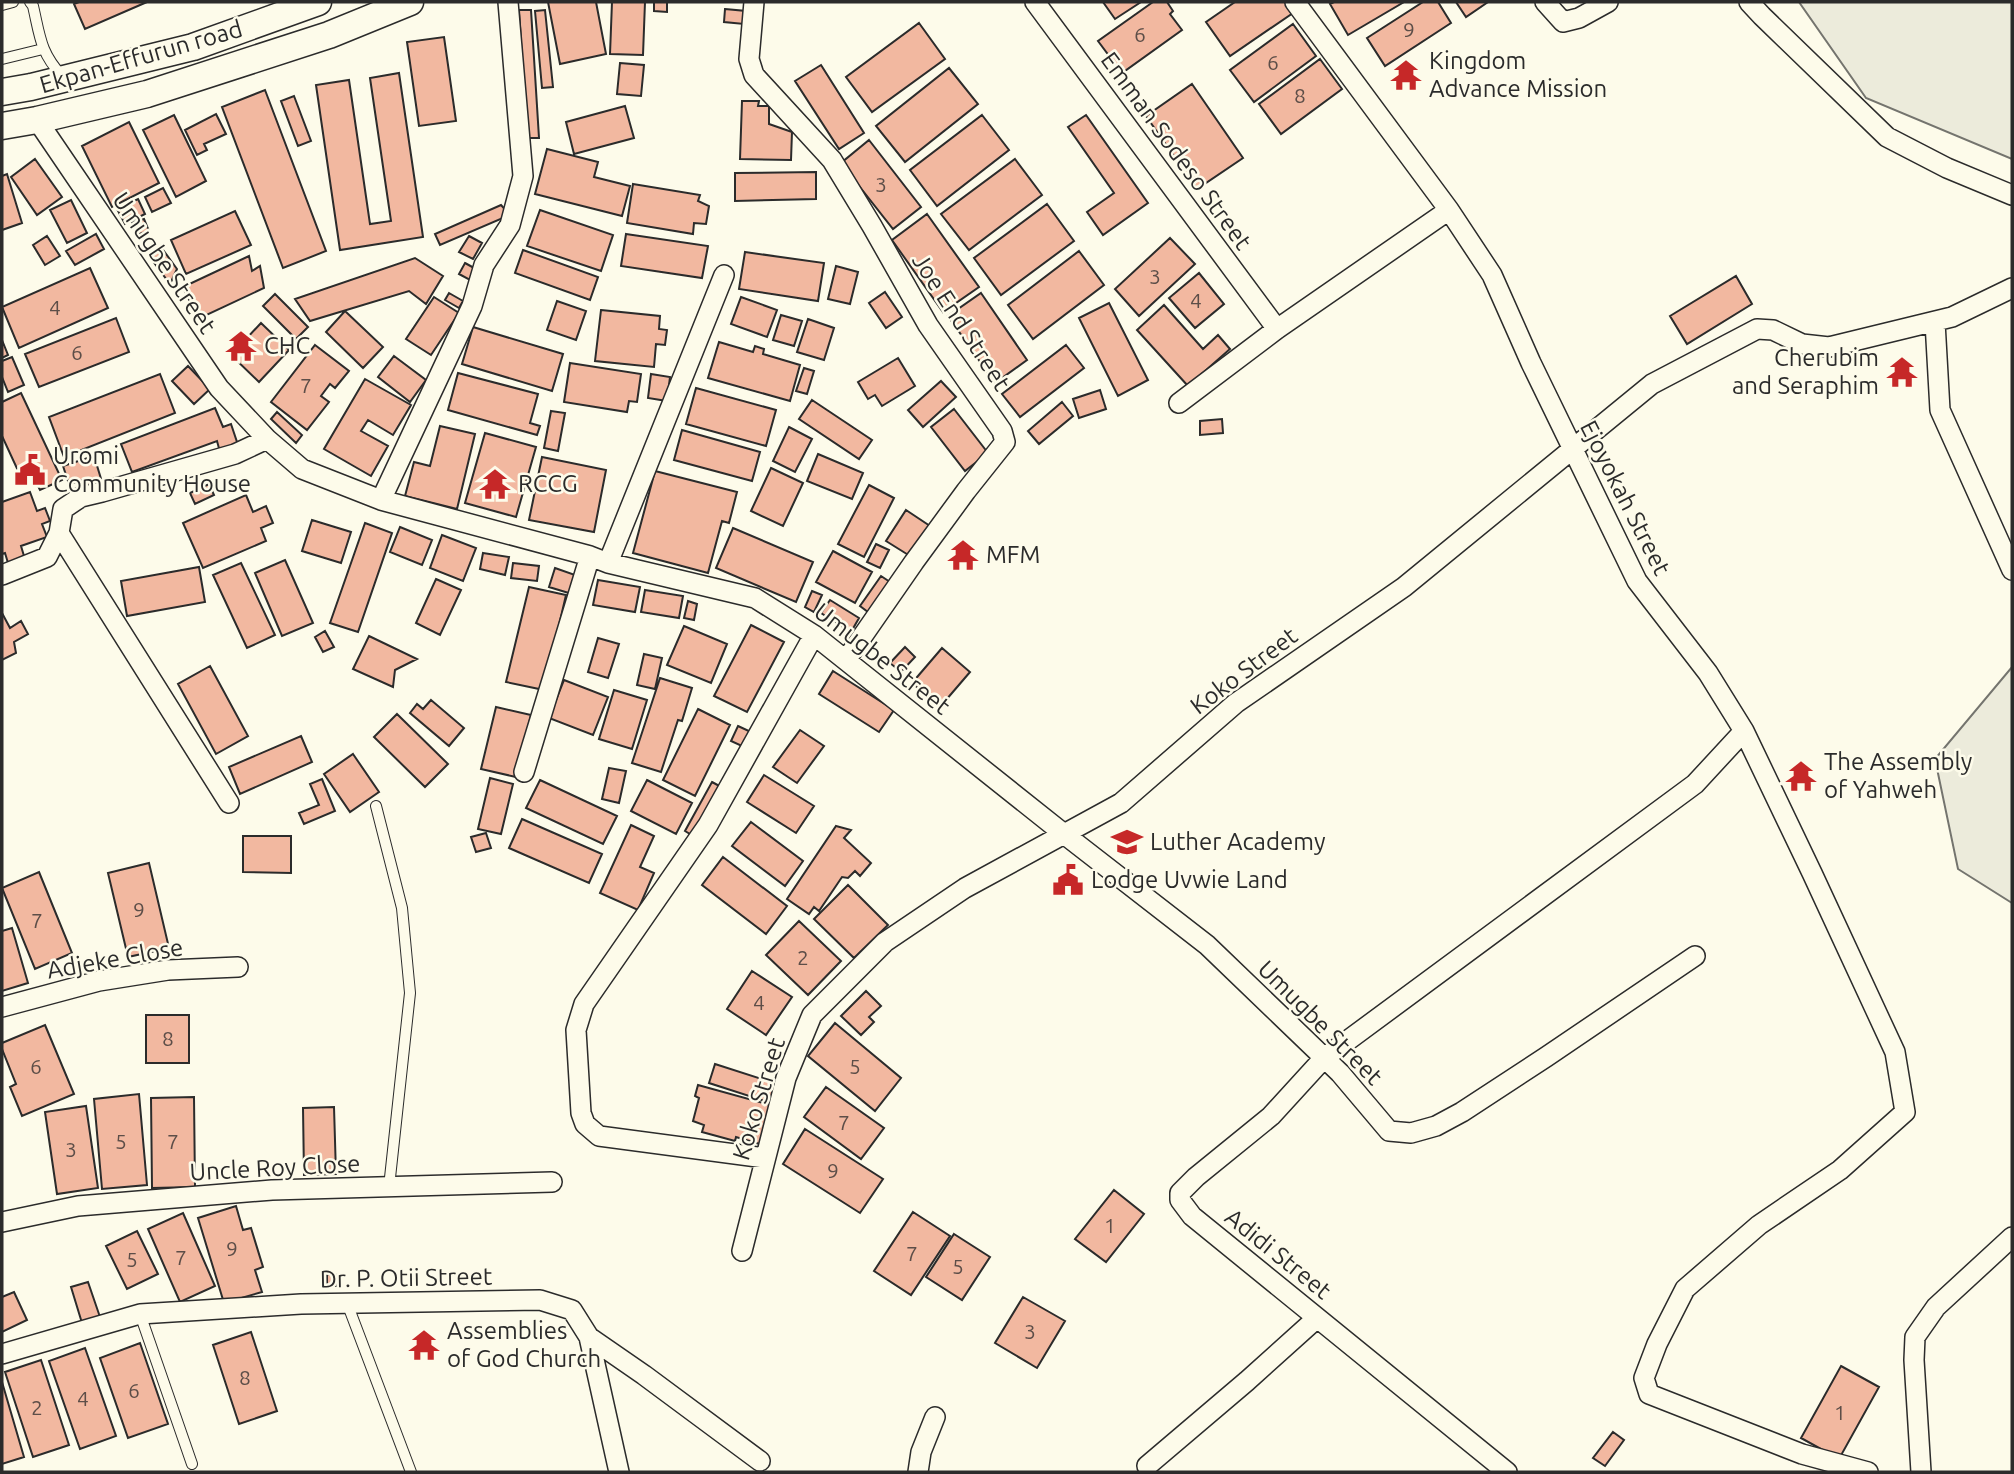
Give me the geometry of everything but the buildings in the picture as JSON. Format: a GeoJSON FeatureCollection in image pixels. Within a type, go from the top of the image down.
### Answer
{"type":"FeatureCollection","features":[{"type":"Feature","properties":{"kind":"main road","name":"Ekpan-Effurun road"},"geometry":{"type":"LineString","coordinates":[[2,92],[193,47],[277,9],[318,2]]}},
{"type":"Feature","properties":{"kind":"main road"},"geometry":{"type":"LineString","coordinates":[[2,125],[37,120],[146,94],[329,35],[410,2]]}},
{"type":"Feature","properties":{"kind":"street"},"geometry":{"type":"LineString","coordinates":[[380,500],[472,306],[484,265],[510,225],[523,176],[508,2]]}},
{"type":"Feature","properties":{"kind":"street","name":"Joe End Street"},"geometry":{"type":"LineString","coordinates":[[754,2],[749,59],[754,75],[832,160],[929,325],[1002,431],[1005,442],[914,562],[846,660]]}},
{"type":"Feature","properties":{"kind":"street","name":"Emman Sodeso Street"},"geometry":{"type":"LineString","coordinates":[[1035,2],[1277,329]]}},
{"type":"Feature","properties":{"kind":"street","name":"Ejoyokah Street"},"geometry":{"type":"LineString","coordinates":[[1295,2],[1449,210],[1492,275],[1531,363],[1637,581],[1708,673],[1744,731],[1895,1052],[1905,1112],[1840,1170],[1759,1225],[1685,1289],[1657,1344],[1644,1378],[1649,1394],[1802,1454],[1868,1472]]}},
{"type":"Feature","properties":{"kind":"street"},"geometry":{"type":"LineString","coordinates":[[1545,2],[1563,22],[1579,18],[1608,2]]}},
{"type":"Feature","properties":{"kind":"street"},"geometry":{"type":"LineString","coordinates":[[1749,2],[1887,137],[1947,168],[2012,195]]}},
{"type":"Feature","properties":{"kind":"street","name":"Umugbe Street"},"geometry":{"type":"LineString","coordinates":[[37,120],[219,388],[267,439],[302,469],[380,500],[599,560],[755,598],[814,635],[1207,945],[1340,1073],[1389,1131],[1411,1133],[1436,1126],[1462,1112],[1695,956]]}},
{"type":"Feature","properties":{"kind":"street"},"geometry":{"type":"LineString","coordinates":[[1178,403],[1277,329],[1449,210]]}},
{"type":"Feature","properties":{"kind":"street"},"geometry":{"type":"LineString","coordinates":[[524,772],[599,560],[724,275]]}},
{"type":"Feature","properties":{"kind":"street","name":"Koko Street"},"geometry":{"type":"LineString","coordinates":[[742,1251],[786,1078],[812,1015],[886,942],[965,888],[1121,803],[1236,703],[1404,587],[1652,384],[1757,329],[1773,330],[1802,344],[1829,347],[1952,317],[2012,288]]}},
{"type":"Feature","properties":{"kind":"street"},"geometry":{"type":"LineString","coordinates":[[1935,321],[1940,410],[2012,570]]}},
{"type":"Feature","properties":{"kind":"street"},"geometry":{"type":"LineString","coordinates":[[2,575],[47,557],[60,533],[63,509],[80,496],[235,454],[267,439]]}},
{"type":"Feature","properties":{"kind":"street"},"geometry":{"type":"LineString","coordinates":[[60,533],[229,803]]}},
{"type":"Feature","properties":{"kind":"street"},"geometry":{"type":"LineString","coordinates":[[765,1158],[599,1136],[585,1124],[581,1113],[576,1030],[584,1004],[708,825],[814,635]]}},
{"type":"Feature","properties":{"kind":"street"},"geometry":{"type":"LineString","coordinates":[[1324,1058],[1695,783],[1744,731]]}},
{"type":"Feature","properties":{"kind":"street","name":"Adjeke Close"},"geometry":{"type":"LineString","coordinates":[[2,1007],[99,981],[168,970],[238,967]]}},
{"type":"Feature","properties":{"kind":"street","name":"Adidi Street"},"geometry":{"type":"LineString","coordinates":[[1324,1058],[1271,1116],[1196,1177],[1180,1193],[1180,1200],[1192,1216],[1317,1318],[1492,1468]]}},
{"type":"Feature","properties":{"kind":"street","name":"Uncle Roy Close"},"geometry":{"type":"LineString","coordinates":[[2,1222],[78,1206],[272,1190],[552,1182]]}},
{"type":"Feature","properties":{"kind":"street"},"geometry":{"type":"LineString","coordinates":[[1922,1472],[1914,1360],[1915,1337],[1936,1307],[2012,1237]]}},
{"type":"Feature","properties":{"kind":"street","name":"Dr. P. Otii Street"},"geometry":{"type":"LineString","coordinates":[[2,1354],[139,1314],[301,1304],[540,1300],[572,1310],[589,1337],[760,1461]]}},
{"type":"Feature","properties":{"kind":"street"},"geometry":{"type":"LineString","coordinates":[[1147,1466],[1317,1318]]}},
{"type":"Feature","properties":{"kind":"street"},"geometry":{"type":"LineString","coordinates":[[589,1337],[619,1472]]}},
{"type":"Feature","properties":{"kind":"street"},"geometry":{"type":"LineString","coordinates":[[918,1472],[921,1452],[935,1417]]}},
{"type":"Feature","properties":{"kind":"lane"},"geometry":{"type":"LineString","coordinates":[[2,5],[13,2]]}},
{"type":"Feature","properties":{"kind":"lane"},"geometry":{"type":"LineString","coordinates":[[30,2],[48,61],[65,79]]}},
{"type":"Feature","properties":{"kind":"lane"},"geometry":{"type":"LineString","coordinates":[[2,59],[43,49]]}},
{"type":"Feature","properties":{"kind":"lane"},"geometry":{"type":"LineString","coordinates":[[376,806],[402,908],[411,993],[390,1187]]}},
{"type":"Feature","properties":{"kind":"lane"},"geometry":{"type":"LineString","coordinates":[[347,1303],[411,1472]]}},
{"type":"Feature","properties":{"kind":"lane"},"geometry":{"type":"LineString","coordinates":[[139,1314],[192,1464]]}},
{"type":"Feature","properties":{"kind":"shaded area"},"geometry":{"type":"Polygon","coordinates":[[[1799,2],[2012,2],[2012,159],[1866,98],[1799,2]]]}},
{"type":"Feature","properties":{"kind":"shaded area"},"geometry":{"type":"Polygon","coordinates":[[[2012,667],[2012,903],[1958,869],[1935,759],[2012,667]]]}},
{"type":"Feature","properties":{"kind":"place","name":"Kingdom Advance Mission"},"geometry":{"type":"Point","coordinates":[1406,75]}},
{"type":"Feature","properties":{"kind":"place","name":"CHC"},"geometry":{"type":"Point","coordinates":[241,346]}},
{"type":"Feature","properties":{"kind":"place","name":"Cherubim and Seraphim"},"geometry":{"type":"Point","coordinates":[1902,372]}},
{"type":"Feature","properties":{"kind":"place","name":"Uromi Community House"},"geometry":{"type":"Point","coordinates":[30,470]}},
{"type":"Feature","properties":{"kind":"place","name":"RCCG"},"geometry":{"type":"Point","coordinates":[495,484]}},
{"type":"Feature","properties":{"kind":"place","name":"MFM"},"geometry":{"type":"Point","coordinates":[963,555]}},
{"type":"Feature","properties":{"kind":"place","name":"The Assembly of Yahweh"},"geometry":{"type":"Point","coordinates":[1801,776]}},
{"type":"Feature","properties":{"kind":"place","name":"Luther Academy"},"geometry":{"type":"Point","coordinates":[1127,842]}},
{"type":"Feature","properties":{"kind":"place","name":"Lodge Uvwie Land"},"geometry":{"type":"Point","coordinates":[1068,880]}},
{"type":"Feature","properties":{"kind":"place","name":"Assemblies of God Church"},"geometry":{"type":"Point","coordinates":[424,1345]}}]}
